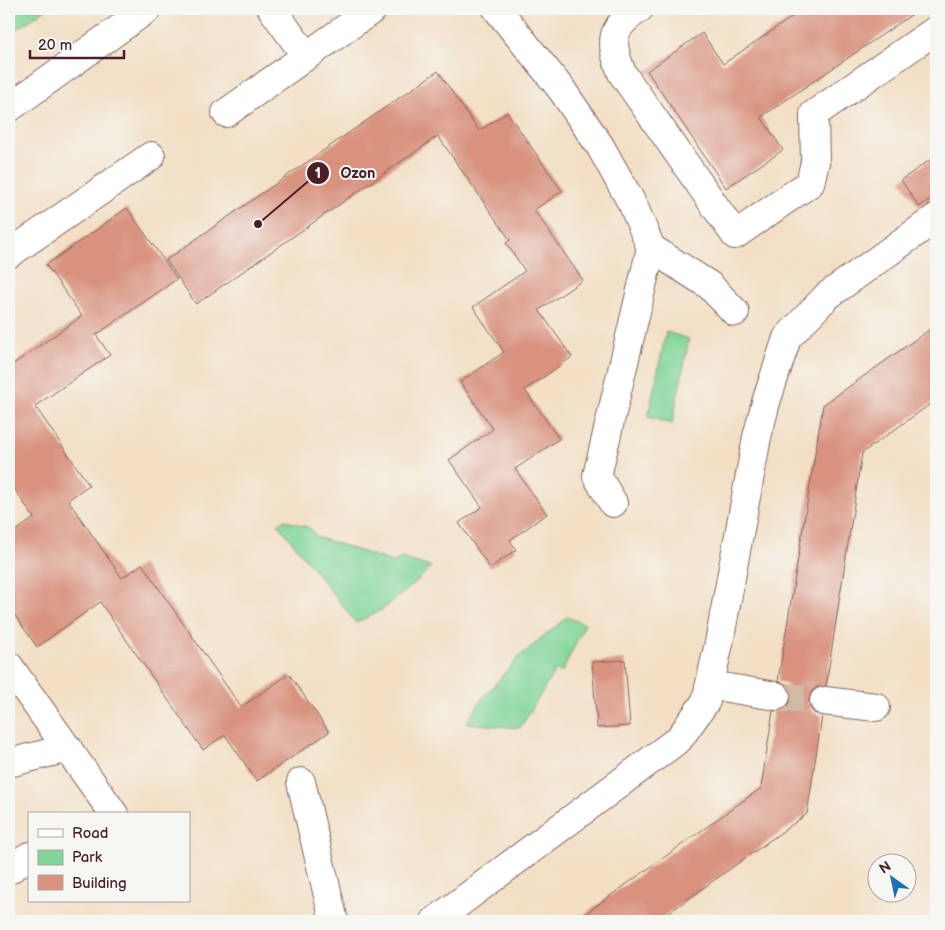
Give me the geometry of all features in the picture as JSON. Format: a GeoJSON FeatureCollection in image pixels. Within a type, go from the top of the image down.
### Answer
{"type":"FeatureCollection","features":[{"type":"Feature","properties":{"kind":"street"},"geometry":{"type":"LineString","coordinates":[[9,108],[147,9]]}},
{"type":"Feature","properties":{"kind":"street"},"geometry":{"type":"LineString","coordinates":[[272,9],[306,56]]}},
{"type":"Feature","properties":{"kind":"street"},"geometry":{"type":"LineString","coordinates":[[226,113],[372,9]]}},
{"type":"Feature","properties":{"kind":"street"},"geometry":{"type":"LineString","coordinates":[[498,9],[562,90],[600,146],[633,206],[650,248],[597,476],[613,503]]}},
{"type":"Feature","properties":{"kind":"street"},"geometry":{"type":"LineString","coordinates":[[633,10],[620,24],[615,34],[615,55],[622,72],[735,234],[810,183],[815,162],[814,114],[936,30]]}},
{"type":"Feature","properties":{"kind":"street"},"geometry":{"type":"LineString","coordinates":[[9,254],[151,156]]}},
{"type":"Feature","properties":{"kind":"street"},"geometry":{"type":"LineString","coordinates":[[435,921],[679,739],[706,701],[756,437],[787,338],[827,296],[936,218]]}},
{"type":"Feature","properties":{"kind":"street"},"geometry":{"type":"LineString","coordinates":[[650,248],[709,285],[735,312]]}},
{"type":"Feature","properties":{"kind":"street"},"geometry":{"type":"LineString","coordinates":[[9,666],[68,748],[102,810]]}},
{"type":"Feature","properties":{"kind":"street"},"geometry":{"type":"LineString","coordinates":[[710,685],[776,696]]}},
{"type":"Feature","properties":{"kind":"street"},"geometry":{"type":"LineString","coordinates":[[824,701],[876,707]]}},
{"type":"Feature","properties":{"kind":"street"},"geometry":{"type":"LineString","coordinates":[[9,763],[68,748]]}},
{"type":"Feature","properties":{"kind":"street"},"geometry":{"type":"LineString","coordinates":[[301,782],[334,921]]}},
{"type":"Feature","properties":{"kind":"street"},"geometry":{"type":"LineString","coordinates":[[9,870],[28,857]]}},
{"type":"Feature","properties":{"kind":"green space"},"geometry":{"type":"Polygon","coordinates":[[[9,9],[46,9],[9,35],[9,9]]]}},
{"type":"Feature","properties":{"kind":"green space"},"geometry":{"type":"Polygon","coordinates":[[[666,332],[689,339],[672,424],[648,417],[666,332]]]}},
{"type":"Feature","properties":{"kind":"green space"},"geometry":{"type":"Polygon","coordinates":[[[284,520],[310,528],[317,537],[393,562],[401,558],[431,567],[412,586],[383,609],[356,623],[278,524],[284,520]]]}},
{"type":"Feature","properties":{"kind":"green space"},"geometry":{"type":"Polygon","coordinates":[[[567,617],[585,624],[562,672],[555,671],[520,728],[466,723],[482,699],[521,655],[567,617]]]}},
{"type":"Feature","properties":{"kind":"building"},"geometry":{"type":"Polygon","coordinates":[[[804,9],[920,9],[761,117],[783,150],[726,188],[647,71],[702,33],[723,64],[804,9]]]}},
{"type":"Feature","properties":{"kind":"building"},"geometry":{"type":"Polygon","coordinates":[[[438,71],[479,131],[507,112],[562,191],[534,210],[583,280],[539,310],[572,357],[525,390],[559,439],[515,469],[547,514],[510,540],[516,550],[490,568],[459,523],[482,507],[449,460],[493,429],[460,382],[504,352],[473,307],[525,271],[506,243],[510,240],[438,136],[196,304],[166,260],[438,71]]]}},
{"type":"Feature","properties":{"kind":"building"},"geometry":{"type":"Polygon","coordinates":[[[936,156],[936,195],[919,207],[901,180],[936,156]]]}},
{"type":"Feature","properties":{"kind":"building"},"geometry":{"type":"Polygon","coordinates":[[[127,208],[177,279],[96,335],[110,355],[35,406],[89,485],[68,500],[122,578],[142,564],[241,707],[289,674],[329,732],[257,781],[225,735],[203,750],[100,602],[37,647],[9,607],[9,536],[34,518],[9,481],[9,367],[82,316],[46,265],[127,208]]]}},
{"type":"Feature","properties":{"kind":"building"},"geometry":{"type":"Polygon","coordinates":[[[936,325],[936,400],[862,453],[826,686],[817,687],[812,691],[809,699],[810,708],[814,713],[822,716],[807,814],[657,921],[575,921],[761,788],[773,711],[782,710],[788,706],[791,699],[790,690],[786,684],[778,681],[823,405],[936,325]]]}},
{"type":"Feature","properties":{"kind":"building"},"geometry":{"type":"Polygon","coordinates":[[[625,660],[630,726],[597,728],[592,662],[625,660]]]}},
{"type":"Feature","properties":{"kind":"tunnel"},"geometry":{"type":"LineString","coordinates":[[776,696],[824,701]]}},
{"type":"Feature","properties":{"kind":"place","name":"Ozon"},"geometry":{"type":"Point","coordinates":[258,224]}}]}
